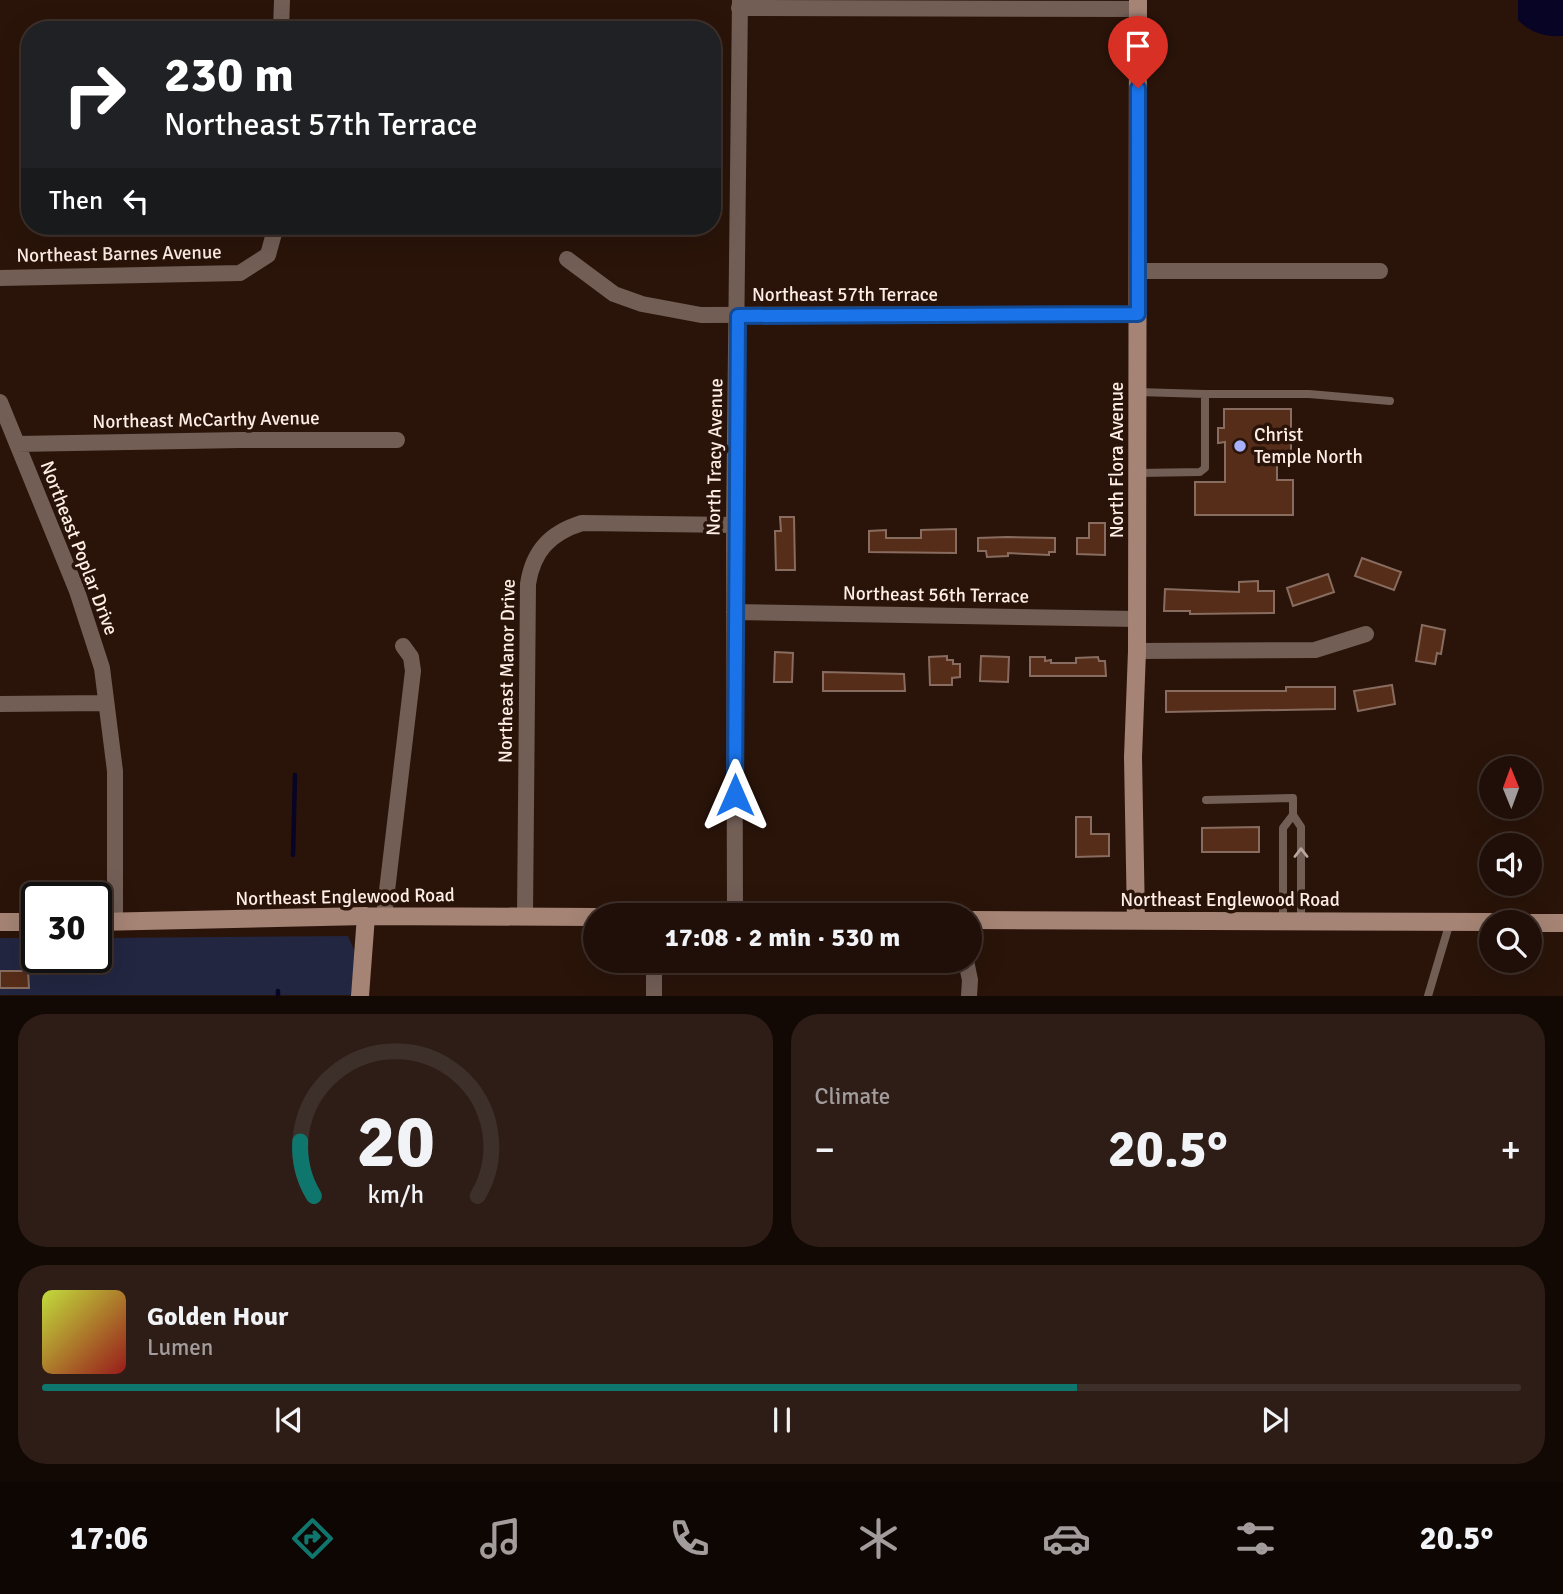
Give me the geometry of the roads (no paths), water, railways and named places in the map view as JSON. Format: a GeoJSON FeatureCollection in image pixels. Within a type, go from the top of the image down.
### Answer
{"type":"FeatureCollection","features":[{"type":"Feature","properties":{"kind":"main road","name":"North Flora Avenue"},"geometry":{"type":"LineString","coordinates":[[1136,920],[1133,757],[1137,651],[1138,4]]}},
{"type":"Feature","properties":{"kind":"main road","name":"Northeast Englewood Road"},"geometry":{"type":"LineString","coordinates":[[112,921],[375,916],[583,917]]}},
{"type":"Feature","properties":{"kind":"main road"},"geometry":{"type":"LineString","coordinates":[[360,996],[375,916]]}},
{"type":"Feature","properties":{"kind":"main road","name":"Northeast Englewood Road"},"geometry":{"type":"LineString","coordinates":[[982,920],[1479,922]]}},
{"type":"Feature","properties":{"kind":"main road"},"geometry":{"type":"LineString","coordinates":[[0,922],[21,922]]}},
{"type":"Feature","properties":{"kind":"main road"},"geometry":{"type":"LineString","coordinates":[[1542,923],[1563,923]]}},
{"type":"Feature","properties":{"kind":"street"},"geometry":{"type":"LineString","coordinates":[[281,21],[282,0]]}},
{"type":"Feature","properties":{"kind":"street"},"geometry":{"type":"LineString","coordinates":[[740,4],[1138,4]]}},
{"type":"Feature","properties":{"kind":"street","name":"North Tracy Avenue"},"geometry":{"type":"LineString","coordinates":[[735,903],[734,525],[740,4]]}},
{"type":"Feature","properties":{"kind":"street","name":"Northeast Barnes Avenue"},"geometry":{"type":"LineString","coordinates":[[0,278],[240,273],[268,255],[274,235]]}},
{"type":"Feature","properties":{"kind":"street","name":"Northeast 57th Terrace"},"geometry":{"type":"LineString","coordinates":[[567,258],[614,294],[642,304],[691,314],[1138,314]]}},
{"type":"Feature","properties":{"kind":"street"},"geometry":{"type":"LineString","coordinates":[[1139,271],[1381,271]]}},
{"type":"Feature","properties":{"kind":"street","name":"Northeast Poplar Drive"},"geometry":{"type":"LineString","coordinates":[[0,402],[77,592],[102,668],[115,771],[115,921]]}},
{"type":"Feature","properties":{"kind":"street","name":"Northeast McCarthy Avenue"},"geometry":{"type":"LineString","coordinates":[[17,444],[397,440]]}},
{"type":"Feature","properties":{"kind":"street","name":"Northeast Manor Drive"},"geometry":{"type":"LineString","coordinates":[[526,916],[527,584],[538,551],[558,533],[582,523],[734,525]]}},
{"type":"Feature","properties":{"kind":"street","name":"Northeast 56th Terrace"},"geometry":{"type":"LineString","coordinates":[[734,612],[1137,619]]}},
{"type":"Feature","properties":{"kind":"street"},"geometry":{"type":"LineString","coordinates":[[1137,651],[1315,650],[1366,634]]}},
{"type":"Feature","properties":{"kind":"street"},"geometry":{"type":"LineString","coordinates":[[375,916],[413,671],[411,657],[403,646]]}},
{"type":"Feature","properties":{"kind":"street"},"geometry":{"type":"LineString","coordinates":[[0,704],[106,703]]}},
{"type":"Feature","properties":{"kind":"street"},"geometry":{"type":"LineString","coordinates":[[654,973],[654,996]]}},
{"type":"Feature","properties":{"kind":"street"},"geometry":{"type":"LineString","coordinates":[[968,996],[969,973]]}},
{"type":"Feature","properties":{"kind":"lane"},"geometry":{"type":"LineString","coordinates":[[1138,392],[1309,394],[1390,401]]}},
{"type":"Feature","properties":{"kind":"lane"},"geometry":{"type":"LineString","coordinates":[[1138,472],[1200,472],[1205,468],[1205,394]]}},
{"type":"Feature","properties":{"kind":"lane"},"geometry":{"type":"LineString","coordinates":[[1206,800],[1293,798],[1293,815],[1301,827],[1292,921]]}},
{"type":"Feature","properties":{"kind":"lane"},"geometry":{"type":"LineString","coordinates":[[1292,921],[1283,828],[1293,815]]}},
{"type":"Feature","properties":{"kind":"lane"},"geometry":{"type":"LineString","coordinates":[[1428,996],[1450,922]]}},
{"type":"Feature","properties":{"kind":"waterway"},"geometry":{"type":"LineString","coordinates":[[293,855],[295,775]]}},
{"type":"Feature","properties":{"kind":"waterway"},"geometry":{"type":"LineString","coordinates":[[278,991],[278,996]]}},
{"type":"Feature","properties":{"kind":"place","name":"Christ Temple North"},"geometry":{"type":"Point","coordinates":[1240,446]}}]}
